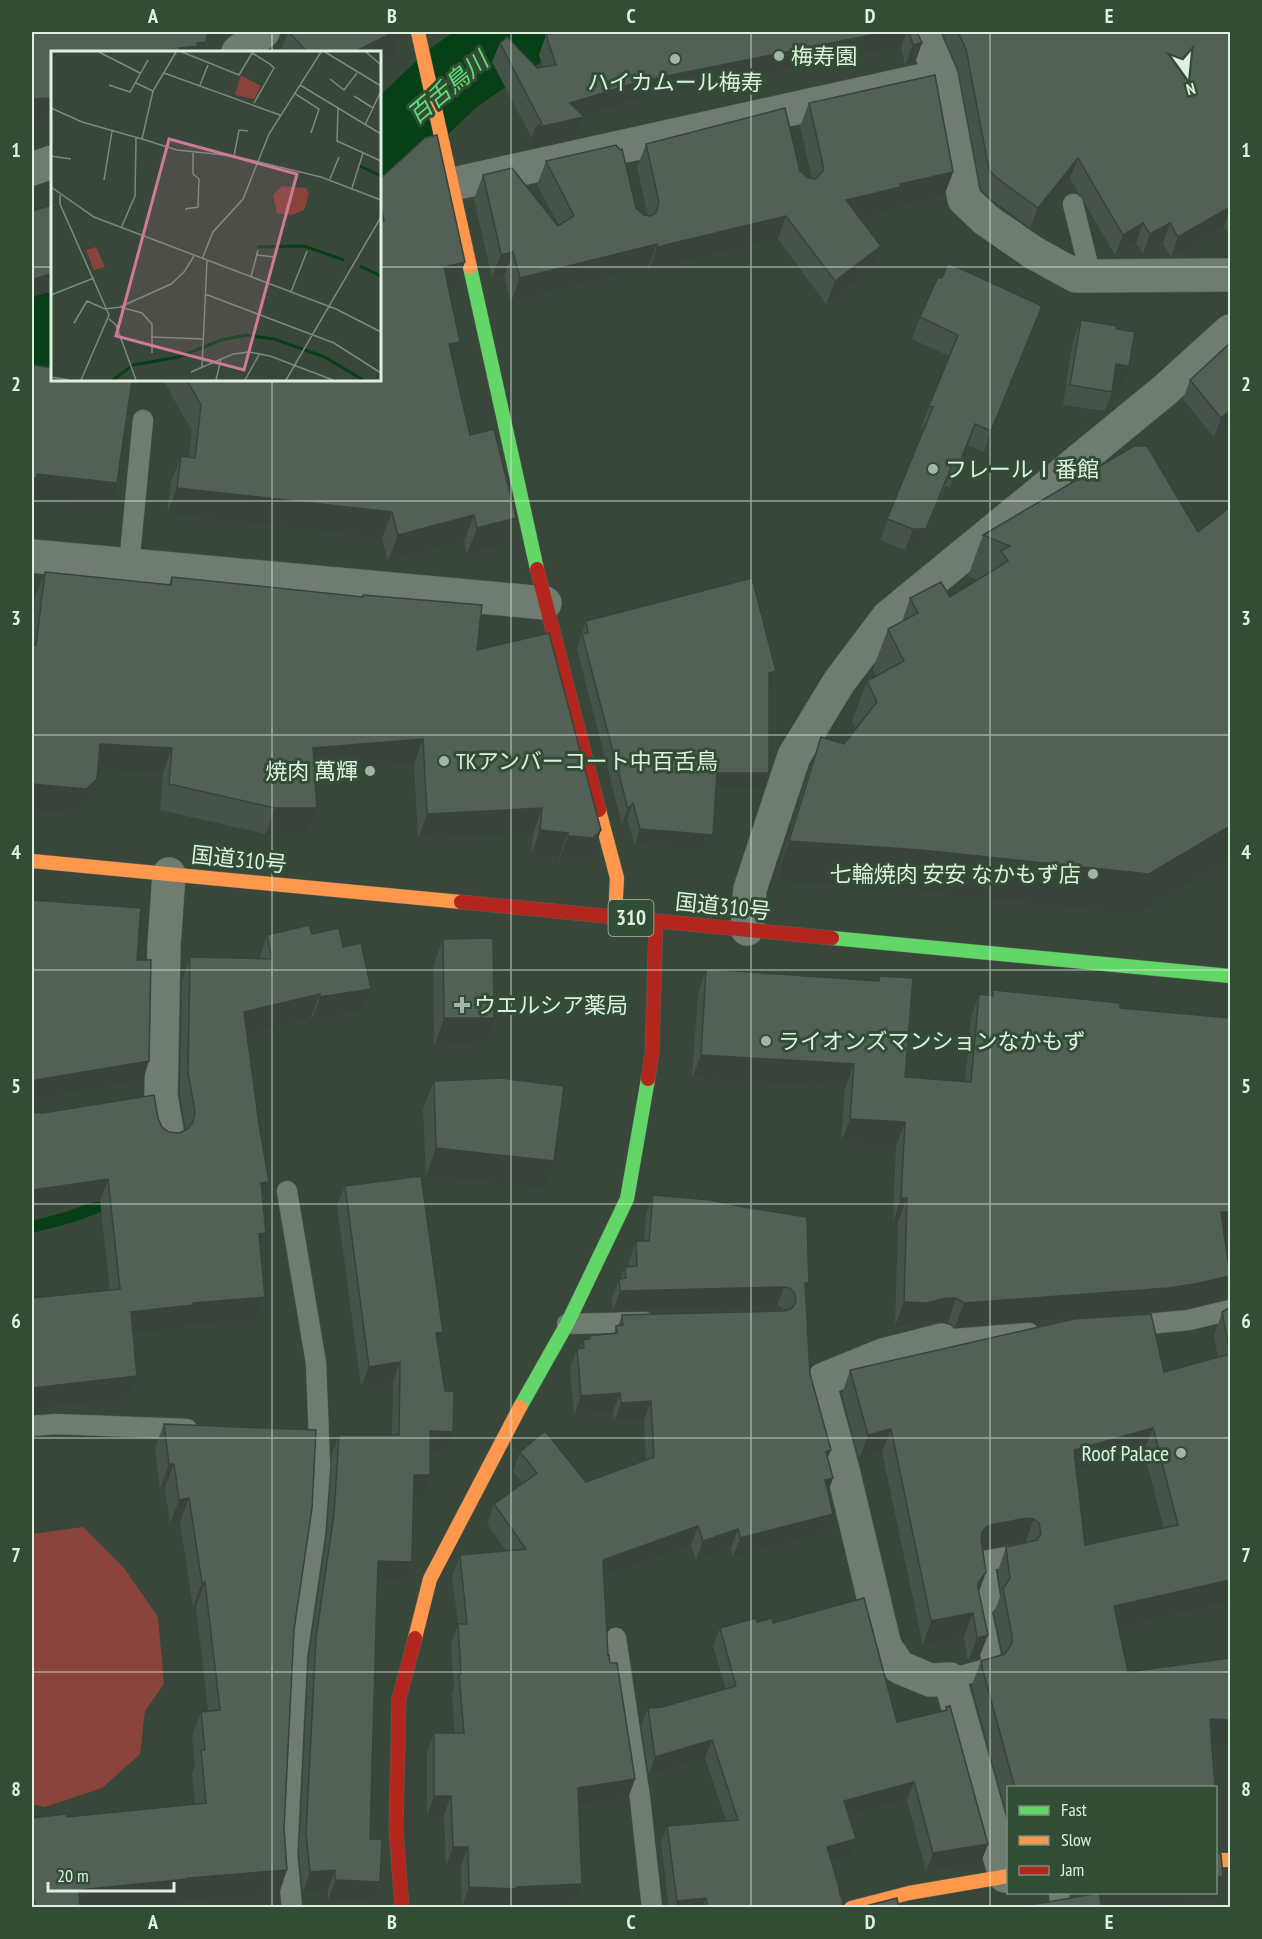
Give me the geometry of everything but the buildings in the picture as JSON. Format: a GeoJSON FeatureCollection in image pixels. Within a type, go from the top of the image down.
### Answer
{"type":"FeatureCollection","features":[{"type":"Feature","properties":{"kind":"main road"},"geometry":{"type":"LineString","coordinates":[[418,32],[545,603],[617,878],[615,917]]}},
{"type":"Feature","properties":{"kind":"main road","name":"国道310号"},"geometry":{"type":"LineString","coordinates":[[32,861],[1230,976]]}},
{"type":"Feature","properties":{"kind":"main road"},"geometry":{"type":"LineString","coordinates":[[402,1908],[396,1829],[399,1700],[430,1579],[526,1396],[567,1324],[627,1199],[652,1053],[656,921]]}},
{"type":"Feature","properties":{"kind":"main road"},"geometry":{"type":"LineString","coordinates":[[851,1908],[909,1893],[1007,1876]]}},
{"type":"Feature","properties":{"kind":"street"},"geometry":{"type":"LineString","coordinates":[[922,32],[941,76],[964,199],[986,220],[1034,253],[1076,276],[1230,274]]}},
{"type":"Feature","properties":{"kind":"street"},"geometry":{"type":"LineString","coordinates":[[453,184],[622,158],[787,122],[941,76]]}},
{"type":"Feature","properties":{"kind":"street"},"geometry":{"type":"LineString","coordinates":[[32,169],[51,162]]}},
{"type":"Feature","properties":{"kind":"street"},"geometry":{"type":"LineString","coordinates":[[747,929],[750,889],[794,756],[839,682],[888,617],[1155,397],[1230,331]]}},
{"type":"Feature","properties":{"kind":"street"},"geometry":{"type":"LineString","coordinates":[[32,556],[545,603]]}},
{"type":"Feature","properties":{"kind":"street"},"geometry":{"type":"LineString","coordinates":[[168,1137],[149,1098],[169,874]]}},
{"type":"Feature","properties":{"kind":"street"},"geometry":{"type":"LineString","coordinates":[[942,1340],[883,1355],[825,1379],[821,1389],[885,1646],[898,1666],[930,1680],[950,1679],[1007,1876]]}},
{"type":"Feature","properties":{"kind":"lane"},"geometry":{"type":"LineString","coordinates":[[1073,204],[1091,277]]}},
{"type":"Feature","properties":{"kind":"lane"},"geometry":{"type":"LineString","coordinates":[[129,565],[143,420]]}},
{"type":"Feature","properties":{"kind":"lane"},"geometry":{"type":"LineString","coordinates":[[287,1191],[316,1363],[320,1465],[315,1533],[297,1655],[287,1854],[292,1908]]}},
{"type":"Feature","properties":{"kind":"lane"},"geometry":{"type":"LineString","coordinates":[[1114,1327],[1189,1320],[1230,1310]]}},
{"type":"Feature","properties":{"kind":"lane"},"geometry":{"type":"LineString","coordinates":[[567,1324],[660,1322]]}},
{"type":"Feature","properties":{"kind":"lane"},"geometry":{"type":"LineString","coordinates":[[942,1340],[1044,1332]]}},
{"type":"Feature","properties":{"kind":"lane"},"geometry":{"type":"LineString","coordinates":[[32,1425],[204,1430]]}},
{"type":"Feature","properties":{"kind":"lane"},"geometry":{"type":"LineString","coordinates":[[296,1433],[319,1434]]}},
{"type":"Feature","properties":{"kind":"lane"},"geometry":{"type":"LineString","coordinates":[[950,1679],[989,1668],[992,1662],[981,1610],[990,1599],[984,1561],[1021,1554]]}},
{"type":"Feature","properties":{"kind":"lane"},"geometry":{"type":"LineString","coordinates":[[616,1638],[639,1798],[651,1908]]}},
{"type":"Feature","properties":{"kind":"shaded area"},"geometry":{"type":"Polygon","coordinates":[[[83,1527],[124,1568],[158,1617],[164,1684],[145,1711],[140,1754],[102,1788],[45,1807],[32,1804],[32,1534],[83,1527]]]}},
{"type":"Feature","properties":{"kind":"waterway","name":"百舌鳥川"},"geometry":{"type":"LineString","coordinates":[[381,146],[452,79],[518,32]]}},
{"type":"Feature","properties":{"kind":"waterway","name":"百舌鳥川"},"geometry":{"type":"LineString","coordinates":[[32,336],[51,330]]}},
{"type":"Feature","properties":{"kind":"waterway"},"geometry":{"type":"LineString","coordinates":[[32,1227],[70,1217],[116,1200]]}},
{"type":"Feature","properties":{"kind":"traffic: fast"},"geometry":{"type":"LineString","coordinates":[[470,267],[537,569]]}},
{"type":"Feature","properties":{"kind":"traffic: fast"},"geometry":{"type":"LineString","coordinates":[[832,938],[1230,976]]}},
{"type":"Feature","properties":{"kind":"traffic: fast"},"geometry":{"type":"LineString","coordinates":[[520,1407],[567,1324],[627,1199],[648,1079]]}},
{"type":"Feature","properties":{"kind":"traffic: slow"},"geometry":{"type":"LineString","coordinates":[[418,32],[470,267]]}},
{"type":"Feature","properties":{"kind":"traffic: slow"},"geometry":{"type":"LineString","coordinates":[[599,810],[617,878],[615,917]]}},
{"type":"Feature","properties":{"kind":"traffic: slow"},"geometry":{"type":"LineString","coordinates":[[32,861],[461,902]]}},
{"type":"Feature","properties":{"kind":"traffic: slow"},"geometry":{"type":"LineString","coordinates":[[415,1638],[430,1579],[520,1407]]}},
{"type":"Feature","properties":{"kind":"traffic: slow"},"geometry":{"type":"LineString","coordinates":[[1217,1860],[1230,1860]]}},
{"type":"Feature","properties":{"kind":"traffic: slow"},"geometry":{"type":"LineString","coordinates":[[851,1908],[909,1893],[1007,1876]]}},
{"type":"Feature","properties":{"kind":"traffic: jam"},"geometry":{"type":"LineString","coordinates":[[537,569],[599,810]]}},
{"type":"Feature","properties":{"kind":"traffic: jam"},"geometry":{"type":"LineString","coordinates":[[461,902],[832,938]]}},
{"type":"Feature","properties":{"kind":"traffic: jam"},"geometry":{"type":"LineString","coordinates":[[648,1079],[652,1053],[656,921]]}},
{"type":"Feature","properties":{"kind":"traffic: jam"},"geometry":{"type":"LineString","coordinates":[[402,1908],[396,1829],[399,1699],[415,1638]]}},
{"type":"Feature","properties":{"kind":"place","name":"梅寿園"},"geometry":{"type":"Point","coordinates":[779,56]}},
{"type":"Feature","properties":{"kind":"place","name":"ハイカムール梅寿"},"geometry":{"type":"Point","coordinates":[675,59]}},
{"type":"Feature","properties":{"kind":"place","name":"フレールⅠ番館"},"geometry":{"type":"Point","coordinates":[933,469]}},
{"type":"Feature","properties":{"kind":"place","name":"TKアンバーコート中百舌鳥"},"geometry":{"type":"Point","coordinates":[444,761]}},
{"type":"Feature","properties":{"kind":"place","name":"焼肉 萬輝"},"geometry":{"type":"Point","coordinates":[370,771]}},
{"type":"Feature","properties":{"kind":"place","name":"七輪焼肉 安安 なかもず店"},"geometry":{"type":"Point","coordinates":[1093,874]}},
{"type":"Feature","properties":{"kind":"place","name":"ウエルシア薬局"},"geometry":{"type":"Point","coordinates":[462,1005]}},
{"type":"Feature","properties":{"kind":"place","name":"ライオンズマンションなかもず"},"geometry":{"type":"Point","coordinates":[766,1041]}},
{"type":"Feature","properties":{"kind":"place","name":"Roof Palace"},"geometry":{"type":"Point","coordinates":[1181,1453]}}]}
